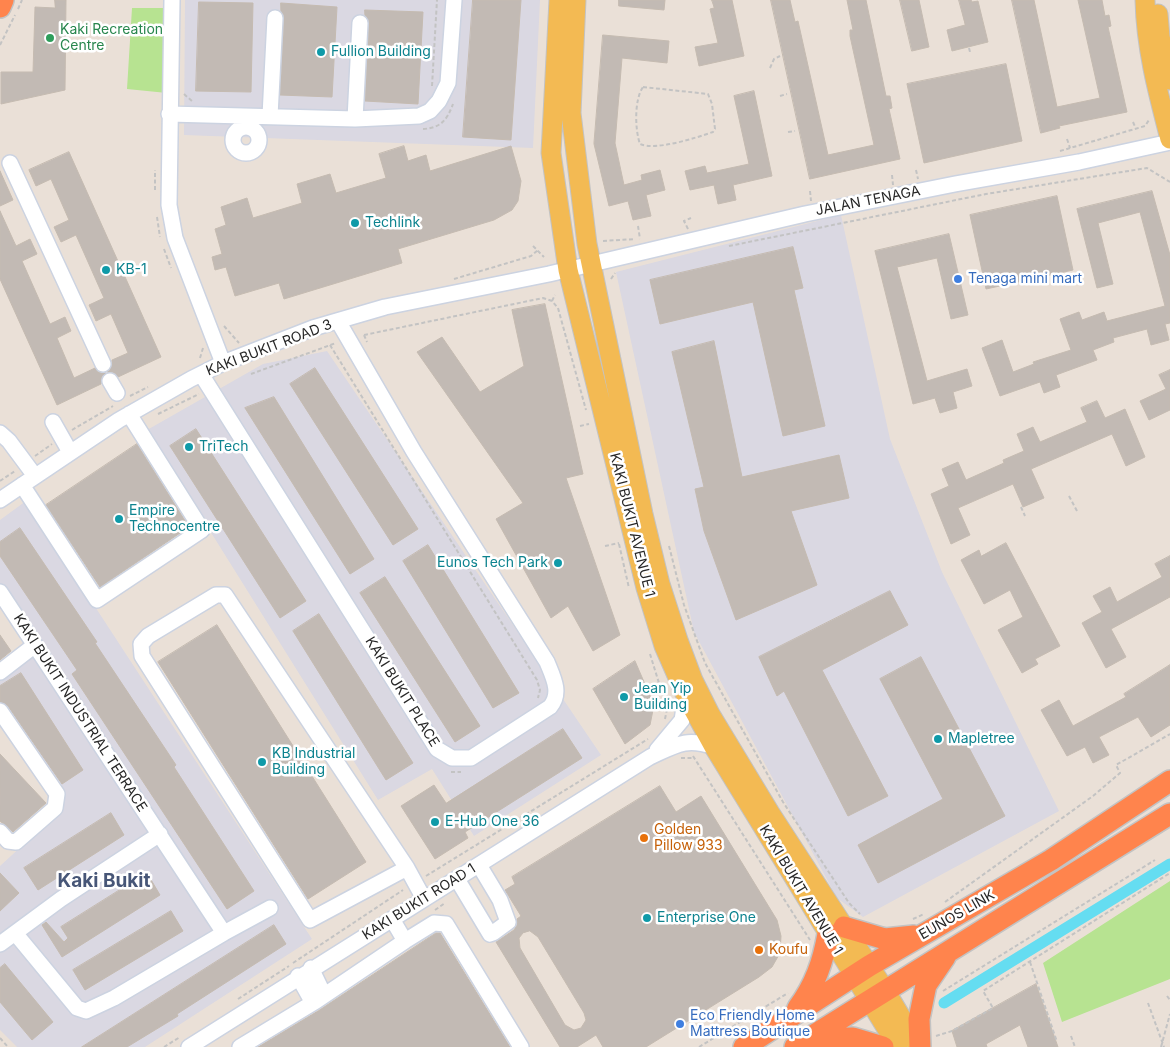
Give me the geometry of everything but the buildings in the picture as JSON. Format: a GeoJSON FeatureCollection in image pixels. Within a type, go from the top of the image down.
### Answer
{"type":"FeatureCollection","features":[{"type":"Feature","properties":{"kind":"highway"},"geometry":{"type":"LineString","coordinates":[[0,7],[3,0]]}},
{"type":"Feature","properties":{"kind":"highway","name":"EUNOS LINK"},"geometry":{"type":"LineString","coordinates":[[744,1047],[861,972],[916,928],[1051,860],[1170,781]]}},
{"type":"Feature","properties":{"kind":"highway","name":"EUNOS LINK"},"geometry":{"type":"LineString","coordinates":[[801,1043],[1170,814]]}},
{"type":"Feature","properties":{"kind":"highway"},"geometry":{"type":"LineString","coordinates":[[793,1015],[811,990],[836,931],[885,939],[916,928]]}},
{"type":"Feature","properties":{"kind":"highway"},"geometry":{"type":"LineString","coordinates":[[925,1043],[919,1019],[926,985],[948,953]]}},
{"type":"Feature","properties":{"kind":"highway"},"geometry":{"type":"LineString","coordinates":[[801,1043],[853,1038],[883,1047]]}},
{"type":"Feature","properties":{"kind":"main road","name":"KAKI BUKIT AVENUE 1"},"geometry":{"type":"LineString","coordinates":[[559,0],[550,153],[568,270],[646,588],[664,646],[686,696],[714,748],[836,931]]}},
{"type":"Feature","properties":{"kind":"main road","name":"KAKI BUKIT AVENUE 1"},"geometry":{"type":"LineString","coordinates":[[576,0],[571,113],[590,264],[660,584],[690,672],[710,714],[836,931],[877,995]]}},
{"type":"Feature","properties":{"kind":"main road"},"geometry":{"type":"LineString","coordinates":[[1145,0],[1147,41],[1153,74],[1170,141]]}},
{"type":"Feature","properties":{"kind":"main road"},"geometry":{"type":"LineString","coordinates":[[1157,0],[1160,37],[1170,80]]}},
{"type":"Feature","properties":{"kind":"main road"},"geometry":{"type":"LineString","coordinates":[[877,995],[925,1043]]}},
{"type":"Feature","properties":{"kind":"main road"},"geometry":{"type":"LineString","coordinates":[[877,995],[898,1047]]}},
{"type":"Feature","properties":{"kind":"street"},"geometry":{"type":"LineString","coordinates":[[172,0],[175,114],[168,195],[175,238],[223,364]]}},
{"type":"Feature","properties":{"kind":"street"},"geometry":{"type":"LineString","coordinates":[[254,123],[258,136],[255,148],[250,152],[243,152],[237,149],[233,143],[233,136],[237,130],[248,127],[254,123],[270,116],[355,119],[420,116],[430,111],[439,101],[448,83],[454,0]]}},
{"type":"Feature","properties":{"kind":"street"},"geometry":{"type":"LineString","coordinates":[[270,116],[275,18]]}},
{"type":"Feature","properties":{"kind":"street"},"geometry":{"type":"LineString","coordinates":[[355,119],[360,23]]}},
{"type":"Feature","properties":{"kind":"street"},"geometry":{"type":"LineString","coordinates":[[175,114],[232,115],[254,123]]}},
{"type":"Feature","properties":{"kind":"street"},"geometry":{"type":"LineString","coordinates":[[232,115],[237,130]]}},
{"type":"Feature","properties":{"kind":"street","name":"JALAN TENAGA"},"geometry":{"type":"LineString","coordinates":[[568,270],[805,214],[955,184],[1079,162],[1170,141]]}},
{"type":"Feature","properties":{"kind":"street"},"geometry":{"type":"LineString","coordinates":[[10,163],[103,364]]}},
{"type":"Feature","properties":{"kind":"street","name":"KAKI BUKIT ROAD 3"},"geometry":{"type":"LineString","coordinates":[[0,500],[129,414],[201,374],[223,364],[313,328],[385,307],[465,293],[568,270]]}},
{"type":"Feature","properties":{"kind":"street","name":"KAKI BUKIT PLACE"},"geometry":{"type":"LineString","coordinates":[[201,374],[437,749],[452,758],[471,758],[550,707],[556,695],[556,684],[547,662],[414,452],[338,321]]}},
{"type":"Feature","properties":{"kind":"street"},"geometry":{"type":"LineString","coordinates":[[22,485],[97,600],[202,530],[129,414]]}},
{"type":"Feature","properties":{"kind":"street"},"geometry":{"type":"LineString","coordinates":[[57,420],[74,450]]}},
{"type":"Feature","properties":{"kind":"street"},"geometry":{"type":"LineString","coordinates":[[0,433],[9,441],[35,476]]}},
{"type":"Feature","properties":{"kind":"street","name":"KAKI BUKIT INDUSTRIAL TERRACE"},"geometry":{"type":"LineString","coordinates":[[0,592],[224,933]]}},
{"type":"Feature","properties":{"kind":"street"},"geometry":{"type":"LineString","coordinates":[[407,868],[310,920],[142,656],[141,644],[148,636],[216,595],[226,595],[407,868],[424,899]]}},
{"type":"Feature","properties":{"kind":"street"},"geometry":{"type":"LineString","coordinates":[[0,672],[35,646]]}},
{"type":"Feature","properties":{"kind":"street","name":"KAKI BUKIT ROAD 1"},"geometry":{"type":"LineString","coordinates":[[650,756],[670,736],[682,720],[686,696]]}},
{"type":"Feature","properties":{"kind":"street"},"geometry":{"type":"LineString","coordinates":[[0,711],[57,794],[55,808],[16,842],[8,841],[0,832]]}},
{"type":"Feature","properties":{"kind":"street"},"geometry":{"type":"LineString","coordinates":[[692,741],[714,748]]}},
{"type":"Feature","properties":{"kind":"street","name":"KAKI BUKIT ROAD 1"},"geometry":{"type":"LineString","coordinates":[[189,1047],[298,976],[457,879],[650,756],[692,741]]}},
{"type":"Feature","properties":{"kind":"street"},"geometry":{"type":"LineString","coordinates":[[0,944],[62,899],[160,834]]}},
{"type":"Feature","properties":{"kind":"street"},"geometry":{"type":"LineString","coordinates":[[457,879],[490,934],[493,934],[508,922],[500,900],[479,865]]}},
{"type":"Feature","properties":{"kind":"street"},"geometry":{"type":"LineString","coordinates":[[15,933],[77,1008],[86,1011],[114,998],[270,908]]}},
{"type":"Feature","properties":{"kind":"street"},"geometry":{"type":"LineString","coordinates":[[392,919],[405,941]]}},
{"type":"Feature","properties":{"kind":"street"},"geometry":{"type":"LineString","coordinates":[[240,1047],[319,999],[434,923],[446,924],[521,1047]]}},
{"type":"Feature","properties":{"kind":"street"},"geometry":{"type":"LineString","coordinates":[[311,968],[319,999]]}},
{"type":"Feature","properties":{"kind":"street"},"geometry":{"type":"LineString","coordinates":[[298,976],[319,999]]}},
{"type":"Feature","properties":{"kind":"path"},"geometry":{"type":"LineString","coordinates":[[0,44],[22,0]]}},
{"type":"Feature","properties":{"kind":"path"},"geometry":{"type":"LineString","coordinates":[[431,90],[437,0]]}},
{"type":"Feature","properties":{"kind":"path"},"geometry":{"type":"LineString","coordinates":[[969,48],[970,52]]}},
{"type":"Feature","properties":{"kind":"path"},"geometry":{"type":"LineString","coordinates":[[770,68],[774,59],[780,56]]}},
{"type":"Feature","properties":{"kind":"path"},"geometry":{"type":"LineString","coordinates":[[643,87],[708,94],[712,104],[715,129],[713,132],[663,144],[645,146],[640,144],[637,137],[639,98],[643,87]]}},
{"type":"Feature","properties":{"kind":"path"},"geometry":{"type":"LineString","coordinates":[[175,114],[180,90],[196,103]]}},
{"type":"Feature","properties":{"kind":"path"},"geometry":{"type":"LineString","coordinates":[[780,96],[787,94]]}},
{"type":"Feature","properties":{"kind":"path"},"geometry":{"type":"LineString","coordinates":[[1051,154],[1145,126],[1150,117]]}},
{"type":"Feature","properties":{"kind":"path"},"geometry":{"type":"LineString","coordinates":[[1133,122],[1136,129]]}},
{"type":"Feature","properties":{"kind":"path"},"geometry":{"type":"LineString","coordinates":[[788,132],[795,131]]}},
{"type":"Feature","properties":{"kind":"path"},"geometry":{"type":"LineString","coordinates":[[1067,139],[1070,148]]}},
{"type":"Feature","properties":{"kind":"path"},"geometry":{"type":"LineString","coordinates":[[726,247],[986,194],[1147,168],[1170,182]]}},
{"type":"Feature","properties":{"kind":"path"},"geometry":{"type":"LineString","coordinates":[[916,170],[918,182]]}},
{"type":"Feature","properties":{"kind":"path"},"geometry":{"type":"LineString","coordinates":[[892,174],[893,183]]}},
{"type":"Feature","properties":{"kind":"path"},"geometry":{"type":"LineString","coordinates":[[887,188],[894,187]]}},
{"type":"Feature","properties":{"kind":"path"},"geometry":{"type":"LineString","coordinates":[[680,231],[688,229],[684,221],[691,218]]}},
{"type":"Feature","properties":{"kind":"path"},"geometry":{"type":"LineString","coordinates":[[638,226],[640,239]]}},
{"type":"Feature","properties":{"kind":"path"},"geometry":{"type":"LineString","coordinates":[[600,240],[604,242],[649,237]]}},
{"type":"Feature","properties":{"kind":"path"},"geometry":{"type":"LineString","coordinates":[[533,246],[544,257]]}},
{"type":"Feature","properties":{"kind":"path"},"geometry":{"type":"LineString","coordinates":[[611,279],[617,271]]}},
{"type":"Feature","properties":{"kind":"path"},"geometry":{"type":"LineString","coordinates":[[552,301],[555,295]]}},
{"type":"Feature","properties":{"kind":"path"},"geometry":{"type":"LineString","coordinates":[[251,374],[347,339],[543,298],[552,301],[558,308],[587,414]]}},
{"type":"Feature","properties":{"kind":"path"},"geometry":{"type":"LineString","coordinates":[[221,323],[238,343]]}},
{"type":"Feature","properties":{"kind":"path"},"geometry":{"type":"LineString","coordinates":[[364,335],[367,344]]}},
{"type":"Feature","properties":{"kind":"path"},"geometry":{"type":"LineString","coordinates":[[330,345],[537,680],[540,690],[538,701]]}},
{"type":"Feature","properties":{"kind":"path"},"geometry":{"type":"LineString","coordinates":[[0,481],[119,393],[152,385]]}},
{"type":"Feature","properties":{"kind":"path"},"geometry":{"type":"LineString","coordinates":[[580,426],[590,424]]}},
{"type":"Feature","properties":{"kind":"path"},"geometry":{"type":"LineString","coordinates":[[1068,496],[1077,511]]}},
{"type":"Feature","properties":{"kind":"path"},"geometry":{"type":"LineString","coordinates":[[1021,507],[1025,516]]}},
{"type":"Feature","properties":{"kind":"path"},"geometry":{"type":"LineString","coordinates":[[605,546],[618,543],[630,589]]}},
{"type":"Feature","properties":{"kind":"path"},"geometry":{"type":"LineString","coordinates":[[669,546],[684,605],[704,663],[783,802],[849,903],[862,916]]}},
{"type":"Feature","properties":{"kind":"path"},"geometry":{"type":"LineString","coordinates":[[650,654],[667,709],[676,713],[682,720]]}},
{"type":"Feature","properties":{"kind":"path"},"geometry":{"type":"LineString","coordinates":[[943,903],[1094,796],[1120,774],[1116,765],[1170,734]]}},
{"type":"Feature","properties":{"kind":"path"},"geometry":{"type":"LineString","coordinates":[[692,741],[693,758],[810,941],[812,948]]}},
{"type":"Feature","properties":{"kind":"path"},"geometry":{"type":"LineString","coordinates":[[447,771],[458,773],[467,768]]}},
{"type":"Feature","properties":{"kind":"path"},"geometry":{"type":"LineString","coordinates":[[941,992],[1154,860]]}},
{"type":"Feature","properties":{"kind":"path"},"geometry":{"type":"LineString","coordinates":[[925,1043],[952,1031],[993,1008],[983,991],[1170,873]]}},
{"type":"Feature","properties":{"kind":"path"},"geometry":{"type":"LineString","coordinates":[[916,928],[927,913]]}},
{"type":"Feature","properties":{"kind":"path"},"geometry":{"type":"LineString","coordinates":[[1030,962],[1056,1042]]}},
{"type":"Feature","properties":{"kind":"path"},"geometry":{"type":"LineString","coordinates":[[699,1047],[792,991]]}},
{"type":"Feature","properties":{"kind":"path"},"geometry":{"type":"LineString","coordinates":[[1167,996],[1170,1000]]}},
{"type":"Feature","properties":{"kind":"path"},"geometry":{"type":"LineString","coordinates":[[1148,1004],[1164,1047]]}},
{"type":"Feature","properties":{"kind":"path"},"geometry":{"type":"LineString","coordinates":[[1160,1047],[1170,1014]]}},
{"type":"Feature","properties":{"kind":"path"},"geometry":{"type":"LineString","coordinates":[[1071,1036],[1075,1047]]}},
{"type":"Feature","properties":{"kind":"path"},"geometry":{"type":"LineString","coordinates":[[0,1038],[8,1047]]}},
{"type":"Feature","properties":{"kind":"shaded area"},"geometry":{"type":"Polygon","coordinates":[[[185,0],[540,0],[533,148],[184,135],[185,0]]]}},
{"type":"Feature","properties":{"kind":"shaded area"},"geometry":{"type":"Polygon","coordinates":[[[841,215],[890,439],[942,572],[1059,811],[863,917],[837,898],[694,632],[616,272],[841,215]]]}},
{"type":"Feature","properties":{"kind":"shaded area"},"geometry":{"type":"Polygon","coordinates":[[[327,351],[601,755],[474,836],[432,769],[378,800],[147,430],[263,364],[327,351]]]}},
{"type":"Feature","properties":{"kind":"shaded area"},"geometry":{"type":"Polygon","coordinates":[[[26,501],[312,939],[145,1047],[17,1047],[0,1030],[0,866],[60,811],[0,716],[0,675],[31,649],[0,601],[0,520],[26,501]]]}},
{"type":"Feature","properties":{"kind":"green space"},"geometry":{"type":"Polygon","coordinates":[[[132,8],[169,8],[167,93],[127,89],[132,8]]]}},
{"type":"Feature","properties":{"kind":"green space"},"geometry":{"type":"Polygon","coordinates":[[[1170,881],[1170,979],[1062,1022],[1043,963],[1170,881]]]}},
{"type":"Feature","properties":{"kind":"waterway"},"geometry":{"type":"LineString","coordinates":[[944,1003],[1170,864]]}},
{"type":"Feature","properties":{"kind":"place","name":"Kaki Recreation Centre"},"geometry":{"type":"Point","coordinates":[50,38]}},
{"type":"Feature","properties":{"kind":"place","name":"Fullion Building"},"geometry":{"type":"Point","coordinates":[321,52]}},
{"type":"Feature","properties":{"kind":"place","name":"Techlink"},"geometry":{"type":"Point","coordinates":[355,223]}},
{"type":"Feature","properties":{"kind":"place","name":"KB-1"},"geometry":{"type":"Point","coordinates":[106,270]}},
{"type":"Feature","properties":{"kind":"place","name":"Tenaga mini mart"},"geometry":{"type":"Point","coordinates":[958,279]}},
{"type":"Feature","properties":{"kind":"place","name":"TriTech"},"geometry":{"type":"Point","coordinates":[189,447]}},
{"type":"Feature","properties":{"kind":"place","name":"Empire Technocentre"},"geometry":{"type":"Point","coordinates":[119,519]}},
{"type":"Feature","properties":{"kind":"place","name":"Eunos Tech Park"},"geometry":{"type":"Point","coordinates":[558,563]}},
{"type":"Feature","properties":{"kind":"place","name":"Jean Yip Building"},"geometry":{"type":"Point","coordinates":[624,697]}},
{"type":"Feature","properties":{"kind":"place","name":"Mapletree"},"geometry":{"type":"Point","coordinates":[938,739]}},
{"type":"Feature","properties":{"kind":"place","name":"KB Industrial Building"},"geometry":{"type":"Point","coordinates":[262,762]}},
{"type":"Feature","properties":{"kind":"place","name":"E-Hub One 36"},"geometry":{"type":"Point","coordinates":[435,822]}},
{"type":"Feature","properties":{"kind":"place","name":"Golden Pillow 933"},"geometry":{"type":"Point","coordinates":[644,838]}},
{"type":"Feature","properties":{"kind":"place","name":"Enterprise One"},"geometry":{"type":"Point","coordinates":[647,918]}},
{"type":"Feature","properties":{"kind":"place","name":"Koufu"},"geometry":{"type":"Point","coordinates":[759,950]}},
{"type":"Feature","properties":{"kind":"place","name":"Eco Friendly Home Mattress Boutique"},"geometry":{"type":"Point","coordinates":[680,1024]}},
{"type":"Feature","properties":{"kind":"district","name":"Kaki Bukit"},"geometry":{"type":"Point","coordinates":[104,881]}}]}
